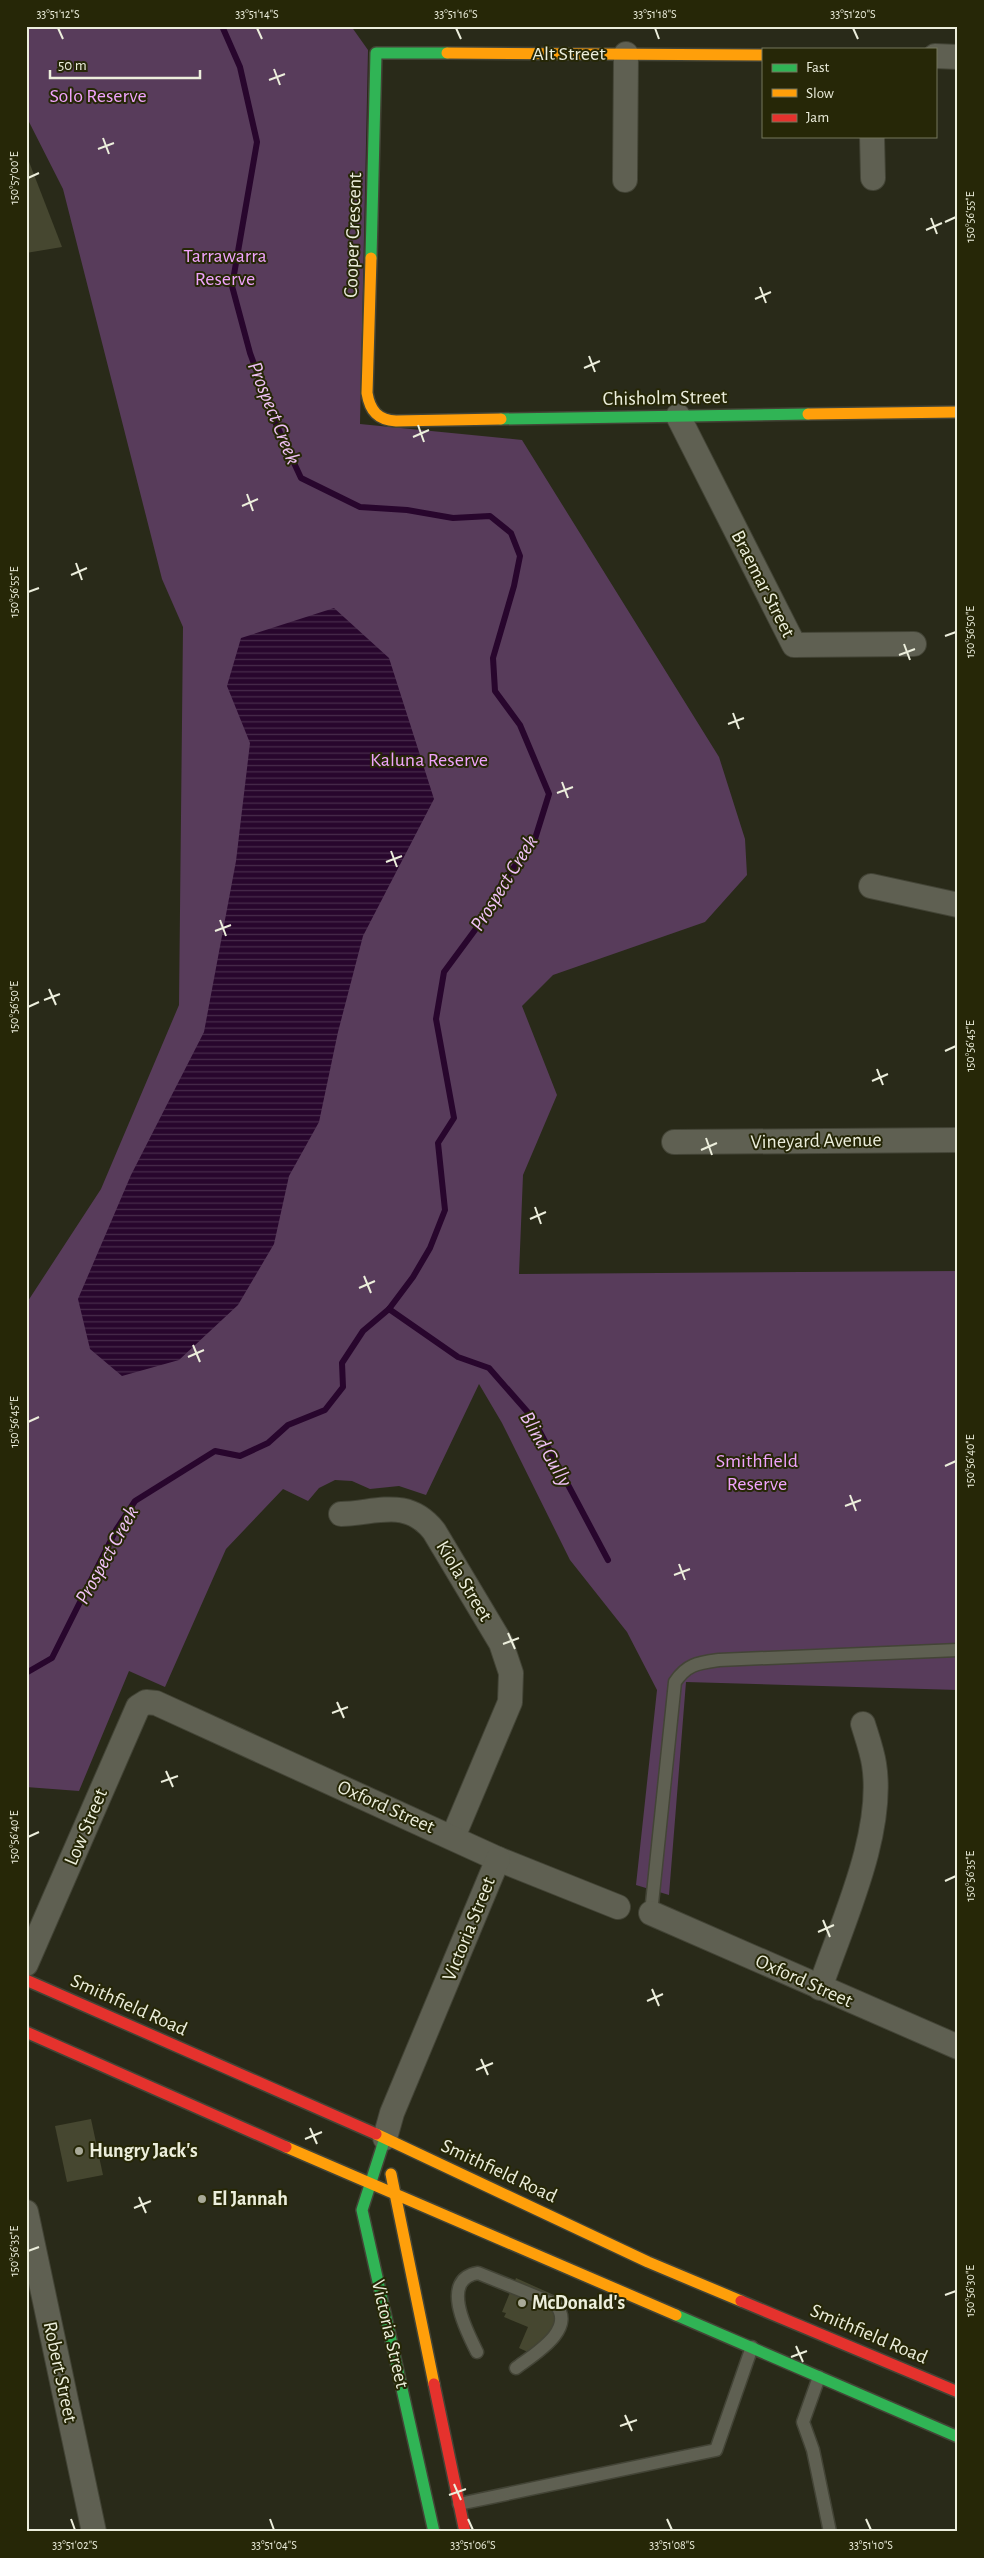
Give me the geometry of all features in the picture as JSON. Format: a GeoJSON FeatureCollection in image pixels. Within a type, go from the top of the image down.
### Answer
{"type":"FeatureCollection","features":[{"type":"Feature","properties":{"kind":"main road","name":"Alt Street"},"geometry":{"type":"LineString","coordinates":[[376,53],[762,55]]}},
{"type":"Feature","properties":{"kind":"main road","name":"Cooper Crescent"},"geometry":{"type":"LineString","coordinates":[[375,415],[370,408],[367,393],[376,53]]}},
{"type":"Feature","properties":{"kind":"main road","name":"Chisholm Street"},"geometry":{"type":"LineString","coordinates":[[375,415],[387,421],[396,421],[958,412]]}},
{"type":"Feature","properties":{"kind":"main road","name":"Smithfield Road"},"geometry":{"type":"LineString","coordinates":[[26,1980],[385,2138],[648,2262],[958,2392]]}},
{"type":"Feature","properties":{"kind":"main road"},"geometry":{"type":"LineString","coordinates":[[26,2032],[369,2184],[394,2193],[958,2437]]}},
{"type":"Feature","properties":{"kind":"main road","name":"Victoria Street"},"geometry":{"type":"LineString","coordinates":[[385,2138],[362,2210],[434,2532]]}},
{"type":"Feature","properties":{"kind":"main road","name":"Victoria Street"},"geometry":{"type":"LineString","coordinates":[[385,2138],[394,2193],[465,2532]]}},
{"type":"Feature","properties":{"kind":"street"},"geometry":{"type":"LineString","coordinates":[[625,180],[626,54]]}},
{"type":"Feature","properties":{"kind":"street"},"geometry":{"type":"LineString","coordinates":[[936,56],[958,56]]}},
{"type":"Feature","properties":{"kind":"street"},"geometry":{"type":"LineString","coordinates":[[872,138],[873,178]]}},
{"type":"Feature","properties":{"kind":"street","name":"Braemar Street"},"geometry":{"type":"LineString","coordinates":[[678,416],[794,645],[914,644]]}},
{"type":"Feature","properties":{"kind":"street"},"geometry":{"type":"LineString","coordinates":[[871,886],[958,905]]}},
{"type":"Feature","properties":{"kind":"street","name":"Vineyard Avenue"},"geometry":{"type":"LineString","coordinates":[[674,1142],[958,1140]]}},
{"type":"Feature","properties":{"kind":"street","name":"Kiola Street"},"geometry":{"type":"LineString","coordinates":[[341,1514],[398,1509],[421,1518],[434,1531],[505,1652],[513,1683],[510,1702],[453,1837]]}},
{"type":"Feature","properties":{"kind":"street","name":"Low Street"},"geometry":{"type":"LineString","coordinates":[[26,1964],[138,1707],[146,1702],[156,1703]]}},
{"type":"Feature","properties":{"kind":"street","name":"Oxford Street"},"geometry":{"type":"LineString","coordinates":[[156,1703],[498,1859],[618,1907]]}},
{"type":"Feature","properties":{"kind":"street"},"geometry":{"type":"LineString","coordinates":[[820,1988],[866,1855],[875,1811],[874,1765],[863,1724]]}},
{"type":"Feature","properties":{"kind":"street","name":"Victoria Street"},"geometry":{"type":"LineString","coordinates":[[385,2138],[392,2112],[498,1859]]}},
{"type":"Feature","properties":{"kind":"street","name":"Oxford Street"},"geometry":{"type":"LineString","coordinates":[[651,1913],[958,2047]]}},
{"type":"Feature","properties":{"kind":"street","name":"Robert Street"},"geometry":{"type":"LineString","coordinates":[[26,2212],[94,2532]]}},
{"type":"Feature","properties":{"kind":"lane"},"geometry":{"type":"LineString","coordinates":[[651,1913],[675,1682],[683,1670],[700,1663],[719,1660],[958,1650]]}},
{"type":"Feature","properties":{"kind":"lane"},"geometry":{"type":"LineString","coordinates":[[477,2352],[462,2320],[458,2298],[461,2283],[473,2273],[478,2272],[555,2304],[560,2310],[561,2319],[554,2338],[516,2368]]}},
{"type":"Feature","properties":{"kind":"lane"},"geometry":{"type":"LineString","coordinates":[[459,2504],[716,2450],[752,2347]]}},
{"type":"Feature","properties":{"kind":"lane"},"geometry":{"type":"LineString","coordinates":[[819,2376],[803,2422],[813,2450],[830,2532]]}},
{"type":"Feature","properties":{"kind":"green space"},"geometry":{"type":"Polygon","coordinates":[[[26,26],[351,26],[368,50],[360,424],[522,440],[719,757],[745,839],[747,875],[705,922],[553,975],[522,1006],[557,1095],[523,1175],[519,1274],[958,1271],[958,1690],[686,1682],[669,1895],[636,1885],[657,1690],[627,1632],[570,1560],[502,1423],[479,1384],[426,1495],[399,1486],[370,1489],[352,1481],[335,1480],[319,1488],[308,1501],[283,1489],[226,1549],[165,1687],[129,1671],[79,1791],[26,1787],[26,1304],[101,1189],[179,1005],[183,627],[162,579],[63,189],[26,116],[26,26]]]}},
{"type":"Feature","properties":{"kind":"shaded area"},"geometry":{"type":"Polygon","coordinates":[[[334,608],[389,658],[434,799],[363,936],[338,1032],[319,1122],[289,1176],[274,1244],[238,1305],[179,1360],[122,1376],[90,1349],[78,1299],[131,1175],[204,1032],[236,861],[250,743],[227,686],[241,638],[334,608]]]}},
{"type":"Feature","properties":{"kind":"building"},"geometry":{"type":"Polygon","coordinates":[[[26,154],[62,247],[26,253],[26,154]]]}},
{"type":"Feature","properties":{"kind":"building","name":"Hungry Jack's"},"geometry":{"type":"Polygon","coordinates":[[[91,2119],[103,2175],[67,2182],[55,2126],[91,2119]]]}},
{"type":"Feature","properties":{"kind":"building"},"geometry":{"type":"Polygon","coordinates":[[[516,2278],[556,2296],[553,2304],[558,2306],[552,2338],[530,2353],[519,2348],[528,2327],[504,2317],[506,2313],[502,2312],[516,2278]]]}},
{"type":"Feature","properties":{"kind":"waterway","name":"Prospect Creek"},"geometry":{"type":"LineString","coordinates":[[26,1673],[52,1658],[116,1530],[135,1501],[215,1451],[240,1456],[268,1443],[288,1425],[325,1410],[343,1387],[342,1363],[363,1331],[389,1309],[413,1277],[430,1248],[445,1210],[438,1143],[454,1118],[436,1019],[444,972],[475,930],[504,880],[534,842],[549,794],[520,725],[495,691],[493,658],[514,586],[520,556],[511,533],[490,516],[453,518],[407,510],[360,507],[301,478],[276,424],[250,353],[232,286],[257,142],[240,67],[222,26]]}},
{"type":"Feature","properties":{"kind":"waterway","name":"Blind Gully"},"geometry":{"type":"LineString","coordinates":[[389,1309],[458,1357],[489,1368],[532,1417],[608,1560]]}},
{"type":"Feature","properties":{"kind":"traffic: fast"},"geometry":{"type":"LineString","coordinates":[[371,258],[376,53],[447,53]]}},
{"type":"Feature","properties":{"kind":"traffic: fast"},"geometry":{"type":"LineString","coordinates":[[501,419],[808,414]]}},
{"type":"Feature","properties":{"kind":"traffic: fast"},"geometry":{"type":"LineString","coordinates":[[385,2138],[362,2210],[434,2532]]}},
{"type":"Feature","properties":{"kind":"traffic: fast"},"geometry":{"type":"LineString","coordinates":[[676,2315],[958,2437]]}},
{"type":"Feature","properties":{"kind":"traffic: slow"},"geometry":{"type":"LineString","coordinates":[[447,53],[762,55]]}},
{"type":"Feature","properties":{"kind":"traffic: slow"},"geometry":{"type":"LineString","coordinates":[[371,258],[367,393],[373,410],[384,419],[396,421],[501,419]]}},
{"type":"Feature","properties":{"kind":"traffic: slow"},"geometry":{"type":"LineString","coordinates":[[808,414],[958,412]]}},
{"type":"Feature","properties":{"kind":"traffic: slow"},"geometry":{"type":"LineString","coordinates":[[376,2134],[648,2262],[741,2301]]}},
{"type":"Feature","properties":{"kind":"traffic: slow"},"geometry":{"type":"LineString","coordinates":[[286,2147],[676,2315]]}},
{"type":"Feature","properties":{"kind":"traffic: slow"},"geometry":{"type":"LineString","coordinates":[[391,2174],[434,2384]]}},
{"type":"Feature","properties":{"kind":"traffic: jam"},"geometry":{"type":"LineString","coordinates":[[26,1980],[376,2134]]}},
{"type":"Feature","properties":{"kind":"traffic: jam"},"geometry":{"type":"LineString","coordinates":[[26,2032],[286,2147]]}},
{"type":"Feature","properties":{"kind":"traffic: jam"},"geometry":{"type":"LineString","coordinates":[[741,2301],[958,2392]]}},
{"type":"Feature","properties":{"kind":"traffic: jam"},"geometry":{"type":"LineString","coordinates":[[434,2384],[465,2532]]}},
{"type":"Feature","properties":{"kind":"place","name":"Hungry Jack's"},"geometry":{"type":"Point","coordinates":[79,2151]}},
{"type":"Feature","properties":{"kind":"place","name":"El Jannah"},"geometry":{"type":"Point","coordinates":[202,2199]}},
{"type":"Feature","properties":{"kind":"place","name":"McDonald's"},"geometry":{"type":"Point","coordinates":[522,2303]}},
{"type":"Feature","properties":{"kind":"park label","name":"Solo Reserve"},"geometry":{"type":"Point","coordinates":[98,96]}},
{"type":"Feature","properties":{"kind":"park label","name":"Tarrawarra Reserve"},"geometry":{"type":"Point","coordinates":[225,268]}},
{"type":"Feature","properties":{"kind":"park label","name":"Kaluna Reserve"},"geometry":{"type":"Point","coordinates":[429,760]}},
{"type":"Feature","properties":{"kind":"park label","name":"Smithfield Reserve"},"geometry":{"type":"Point","coordinates":[757,1472]}}]}
